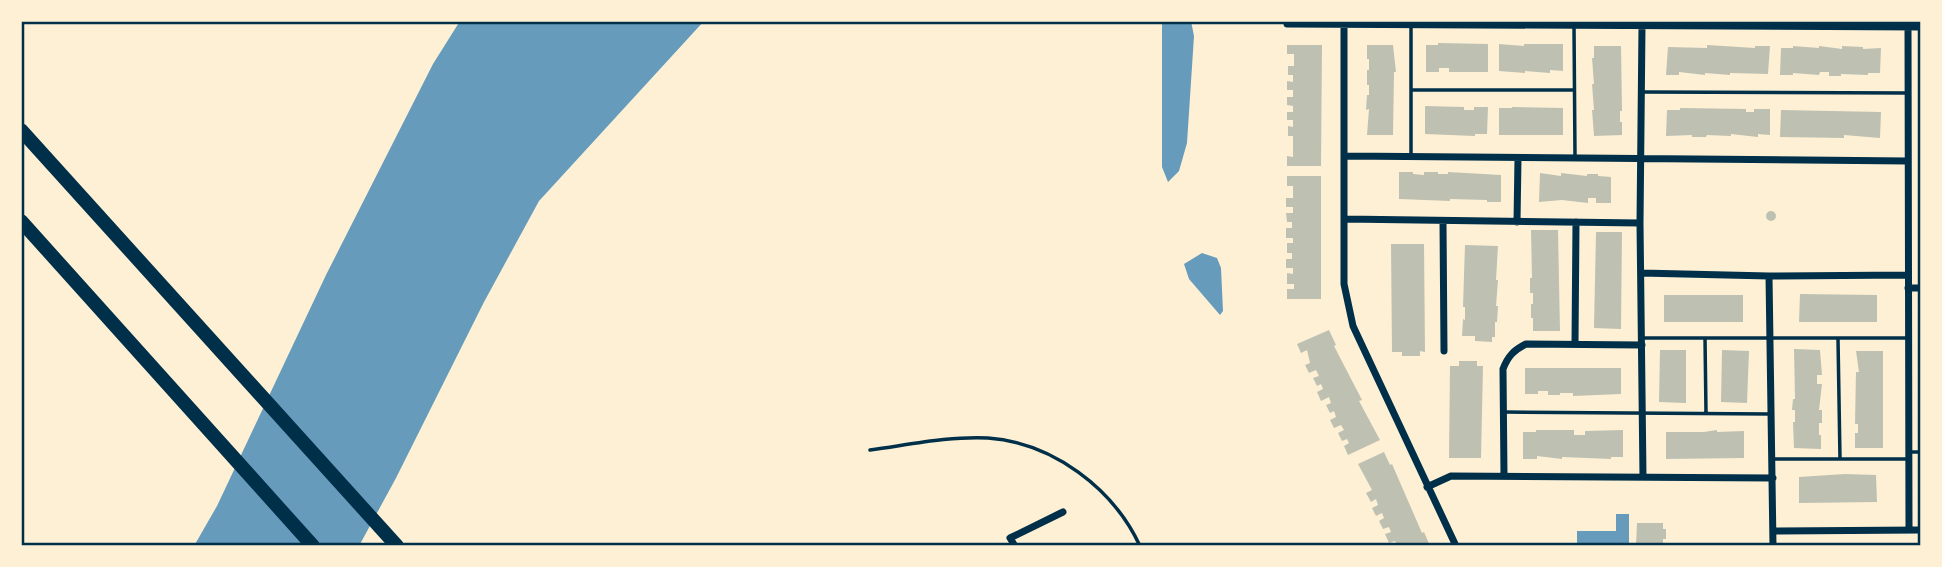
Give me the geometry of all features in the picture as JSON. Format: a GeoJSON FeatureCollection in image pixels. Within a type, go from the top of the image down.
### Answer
{"type":"FeatureCollection","features":[{"type":"Feature","properties":{"kind":"highway"},"geometry":{"type":"LineString","coordinates":[[21,130],[397,546]]}},
{"type":"Feature","properties":{"kind":"highway"},"geometry":{"type":"LineString","coordinates":[[21,221],[313,546]]}},
{"type":"Feature","properties":{"kind":"street"},"geometry":{"type":"LineString","coordinates":[[1287,24],[1921,27]]}},
{"type":"Feature","properties":{"kind":"street"},"geometry":{"type":"LineString","coordinates":[[1344,25],[1344,284],[1353,326],[1456,546]]}},
{"type":"Feature","properties":{"kind":"street"},"geometry":{"type":"LineString","coordinates":[[1642,26],[1640,223],[1643,476]]}},
{"type":"Feature","properties":{"kind":"street"},"geometry":{"type":"LineString","coordinates":[[1908,27],[1909,530]]}},
{"type":"Feature","properties":{"kind":"street"},"geometry":{"type":"LineString","coordinates":[[1345,156],[1908,161]]}},
{"type":"Feature","properties":{"kind":"street"},"geometry":{"type":"LineString","coordinates":[[1517,222],[1518,158]]}},
{"type":"Feature","properties":{"kind":"street"},"geometry":{"type":"LineString","coordinates":[[1345,219],[1640,223]]}},
{"type":"Feature","properties":{"kind":"street"},"geometry":{"type":"LineString","coordinates":[[1443,220],[1444,351]]}},
{"type":"Feature","properties":{"kind":"street"},"geometry":{"type":"LineString","coordinates":[[1575,344],[1576,222]]}},
{"type":"Feature","properties":{"kind":"street"},"geometry":{"type":"LineString","coordinates":[[1641,273],[1908,275]]}},
{"type":"Feature","properties":{"kind":"street"},"geometry":{"type":"LineString","coordinates":[[1769,276],[1773,546]]}},
{"type":"Feature","properties":{"kind":"street"},"geometry":{"type":"LineString","coordinates":[[1908,288],[1921,288]]}},
{"type":"Feature","properties":{"kind":"street"},"geometry":{"type":"LineString","coordinates":[[1504,475],[1503,369],[1506,359],[1515,349],[1526,344],[1642,341]]}},
{"type":"Feature","properties":{"kind":"street"},"geometry":{"type":"LineString","coordinates":[[1427,487],[1451,475],[1773,478]]}},
{"type":"Feature","properties":{"kind":"street"},"geometry":{"type":"LineString","coordinates":[[1015,546],[1010,538],[1063,512]]}},
{"type":"Feature","properties":{"kind":"street"},"geometry":{"type":"LineString","coordinates":[[1773,531],[1921,530]]}},
{"type":"Feature","properties":{"kind":"lane"},"geometry":{"type":"LineString","coordinates":[[1410,25],[1411,155]]}},
{"type":"Feature","properties":{"kind":"lane"},"geometry":{"type":"LineString","coordinates":[[1574,26],[1575,159]]}},
{"type":"Feature","properties":{"kind":"lane"},"geometry":{"type":"LineString","coordinates":[[1411,90],[1574,90]]}},
{"type":"Feature","properties":{"kind":"lane"},"geometry":{"type":"LineString","coordinates":[[1641,92],[1908,93]]}},
{"type":"Feature","properties":{"kind":"lane"},"geometry":{"type":"LineString","coordinates":[[1705,338],[1706,414]]}},
{"type":"Feature","properties":{"kind":"lane"},"geometry":{"type":"LineString","coordinates":[[1642,341],[1705,338],[1908,338]]}},
{"type":"Feature","properties":{"kind":"lane"},"geometry":{"type":"LineString","coordinates":[[1838,338],[1840,460]]}},
{"type":"Feature","properties":{"kind":"lane"},"geometry":{"type":"LineString","coordinates":[[1503,412],[1772,414]]}},
{"type":"Feature","properties":{"kind":"lane"},"geometry":{"type":"LineString","coordinates":[[870,450],[953,439],[989,438],[1031,447],[1091,481],[1112,502],[1140,546]]}},
{"type":"Feature","properties":{"kind":"lane"},"geometry":{"type":"LineString","coordinates":[[1772,460],[1840,460],[1908,456],[1921,452]]}},
{"type":"Feature","properties":{"kind":"water"},"geometry":{"type":"Polygon","coordinates":[[[460,21],[704,21],[539,201],[359,546],[194,546],[217,506],[326,275],[433,64],[460,21]]]}},
{"type":"Feature","properties":{"kind":"water"},"geometry":{"type":"Polygon","coordinates":[[[1162,21],[1191,21],[1194,36],[1187,143],[1179,171],[1168,182],[1162,167],[1162,21]]]}},
{"type":"Feature","properties":{"kind":"water"},"geometry":{"type":"Polygon","coordinates":[[[1202,253],[1217,258],[1221,268],[1223,311],[1220,315],[1189,279],[1184,264],[1202,253]]]}},
{"type":"Feature","properties":{"kind":"water"},"geometry":{"type":"Polygon","coordinates":[[[1616,514],[1629,514],[1629,546],[1577,546],[1577,531],[1616,531],[1616,514]]]}},
{"type":"Feature","properties":{"kind":"building"},"geometry":{"type":"Polygon","coordinates":[[[1488,44],[1488,72],[1449,72],[1449,68],[1439,68],[1439,72],[1426,72],[1426,45],[1488,44]]]}},
{"type":"Feature","properties":{"kind":"building"},"geometry":{"type":"Polygon","coordinates":[[[1499,44],[1563,44],[1563,71],[1499,71],[1499,44]]]}},
{"type":"Feature","properties":{"kind":"building"},"geometry":{"type":"Polygon","coordinates":[[[1287,45],[1322,45],[1321,166],[1287,166],[1287,156],[1293,157],[1293,136],[1288,136],[1288,126],[1293,127],[1293,120],[1287,120],[1287,112],[1293,112],[1293,106],[1287,105],[1287,97],[1293,97],[1293,90],[1287,90],[1287,81],[1293,82],[1293,75],[1288,75],[1288,66],[1294,66],[1294,54],[1287,54],[1287,45]]]}},
{"type":"Feature","properties":{"kind":"building"},"geometry":{"type":"Polygon","coordinates":[[[1367,45],[1393,45],[1396,72],[1393,135],[1367,135],[1367,45]]]}},
{"type":"Feature","properties":{"kind":"building"},"geometry":{"type":"Polygon","coordinates":[[[1707,45],[1755,48],[1770,46],[1768,74],[1705,75],[1679,72],[1679,75],[1666,75],[1668,47],[1707,48],[1707,45]]]}},
{"type":"Feature","properties":{"kind":"building"},"geometry":{"type":"Polygon","coordinates":[[[1594,46],[1621,46],[1622,135],[1594,136],[1594,46]]]}},
{"type":"Feature","properties":{"kind":"building"},"geometry":{"type":"Polygon","coordinates":[[[1781,48],[1881,48],[1880,73],[1841,76],[1829,76],[1829,72],[1820,72],[1819,75],[1780,75],[1781,48]]]}},
{"type":"Feature","properties":{"kind":"building"},"geometry":{"type":"Polygon","coordinates":[[[1425,106],[1464,107],[1464,110],[1488,107],[1487,134],[1425,134],[1425,106]]]}},
{"type":"Feature","properties":{"kind":"building"},"geometry":{"type":"Polygon","coordinates":[[[1499,108],[1563,108],[1563,135],[1499,135],[1499,108]]]}},
{"type":"Feature","properties":{"kind":"building"},"geometry":{"type":"Polygon","coordinates":[[[1746,109],[1746,112],[1770,109],[1770,135],[1666,136],[1667,110],[1746,109]]]}},
{"type":"Feature","properties":{"kind":"building"},"geometry":{"type":"Polygon","coordinates":[[[1781,110],[1881,112],[1880,138],[1844,135],[1844,138],[1780,137],[1781,110]]]}},
{"type":"Feature","properties":{"kind":"building"},"geometry":{"type":"Polygon","coordinates":[[[1399,172],[1424,175],[1424,172],[1448,172],[1501,175],[1501,202],[1399,199],[1399,172]]]}},
{"type":"Feature","properties":{"kind":"building"},"geometry":{"type":"Polygon","coordinates":[[[1540,173],[1561,176],[1561,173],[1587,176],[1598,174],[1611,177],[1611,203],[1596,203],[1596,198],[1588,198],[1588,203],[1562,200],[1539,202],[1540,173]]]}},
{"type":"Feature","properties":{"kind":"building"},"geometry":{"type":"Polygon","coordinates":[[[1287,176],[1321,176],[1321,299],[1287,299],[1287,289],[1294,289],[1294,284],[1287,284],[1287,273],[1293,274],[1293,268],[1286,268],[1286,259],[1292,259],[1292,253],[1287,253],[1287,243],[1293,243],[1293,238],[1286,238],[1286,228],[1292,228],[1292,222],[1287,222],[1286,213],[1293,213],[1293,207],[1286,207],[1286,198],[1293,198],[1293,186],[1287,186],[1287,176]]]}},
{"type":"Feature","properties":{"kind":"building"},"geometry":{"type":"Polygon","coordinates":[[[1771,211],[1776,216],[1771,221],[1766,216],[1771,211]]]}},
{"type":"Feature","properties":{"kind":"building"},"geometry":{"type":"Polygon","coordinates":[[[1531,230],[1558,230],[1560,331],[1533,331],[1533,293],[1530,293],[1531,230]]]}},
{"type":"Feature","properties":{"kind":"building"},"geometry":{"type":"Polygon","coordinates":[[[1596,232],[1622,232],[1621,329],[1594,328],[1596,232]]]}},
{"type":"Feature","properties":{"kind":"building"},"geometry":{"type":"Polygon","coordinates":[[[1391,244],[1424,244],[1425,352],[1420,351],[1420,356],[1402,356],[1402,352],[1392,352],[1391,244]]]}},
{"type":"Feature","properties":{"kind":"building"},"geometry":{"type":"Polygon","coordinates":[[[1465,245],[1498,246],[1497,322],[1492,342],[1475,341],[1475,336],[1462,336],[1463,319],[1465,320],[1465,245]]]}},
{"type":"Feature","properties":{"kind":"building"},"geometry":{"type":"Polygon","coordinates":[[[1800,294],[1877,295],[1877,322],[1799,322],[1800,294]]]}},
{"type":"Feature","properties":{"kind":"building"},"geometry":{"type":"Polygon","coordinates":[[[1664,295],[1743,295],[1743,322],[1664,322],[1664,295]]]}},
{"type":"Feature","properties":{"kind":"building"},"geometry":{"type":"Polygon","coordinates":[[[1329,330],[1336,345],[1334,346],[1362,400],[1359,401],[1380,440],[1348,455],[1344,446],[1349,443],[1347,439],[1342,441],[1338,433],[1344,430],[1341,425],[1334,428],[1330,420],[1336,417],[1334,411],[1330,413],[1326,405],[1331,403],[1329,397],[1321,401],[1317,392],[1323,389],[1321,384],[1317,386],[1313,378],[1319,376],[1316,370],[1309,373],[1305,365],[1310,363],[1307,350],[1301,353],[1297,344],[1329,330]]]}},
{"type":"Feature","properties":{"kind":"building"},"geometry":{"type":"Polygon","coordinates":[[[1794,349],[1820,350],[1822,375],[1817,375],[1817,384],[1822,384],[1819,410],[1822,410],[1822,423],[1819,423],[1821,449],[1794,448],[1794,349]]]}},
{"type":"Feature","properties":{"kind":"building"},"geometry":{"type":"Polygon","coordinates":[[[1660,350],[1686,350],[1686,403],[1659,402],[1660,350]]]}},
{"type":"Feature","properties":{"kind":"building"},"geometry":{"type":"Polygon","coordinates":[[[1722,350],[1749,351],[1747,403],[1721,402],[1722,350]]]}},
{"type":"Feature","properties":{"kind":"building"},"geometry":{"type":"Polygon","coordinates":[[[1856,351],[1883,351],[1883,448],[1855,448],[1855,433],[1858,433],[1858,424],[1855,424],[1856,372],[1859,372],[1856,351]]]}},
{"type":"Feature","properties":{"kind":"building"},"geometry":{"type":"Polygon","coordinates":[[[1459,361],[1477,361],[1477,366],[1483,366],[1481,458],[1449,458],[1450,366],[1459,366],[1459,361]]]}},
{"type":"Feature","properties":{"kind":"building"},"geometry":{"type":"Polygon","coordinates":[[[1525,368],[1621,368],[1621,394],[1573,396],[1573,393],[1548,395],[1548,391],[1538,391],[1538,394],[1525,394],[1525,368]]]}},
{"type":"Feature","properties":{"kind":"building"},"geometry":{"type":"Polygon","coordinates":[[[1574,430],[1574,435],[1585,435],[1585,431],[1623,430],[1623,457],[1562,459],[1537,456],[1537,459],[1523,459],[1523,432],[1574,430]]]}},
{"type":"Feature","properties":{"kind":"building"},"geometry":{"type":"Polygon","coordinates":[[[1744,431],[1744,458],[1666,459],[1666,432],[1744,431]]]}},
{"type":"Feature","properties":{"kind":"building"},"geometry":{"type":"Polygon","coordinates":[[[1384,452],[1430,546],[1398,546],[1395,541],[1389,543],[1385,534],[1391,532],[1389,527],[1383,529],[1379,521],[1384,518],[1382,513],[1376,516],[1372,508],[1378,505],[1376,499],[1371,502],[1366,493],[1372,490],[1358,464],[1384,452]]]}},
{"type":"Feature","properties":{"kind":"building"},"geometry":{"type":"Polygon","coordinates":[[[1876,475],[1877,502],[1799,503],[1799,477],[1876,475]]]}},
{"type":"Feature","properties":{"kind":"building"},"geometry":{"type":"Polygon","coordinates":[[[1637,523],[1663,523],[1666,539],[1663,539],[1663,546],[1636,546],[1637,523]]]}}]}
